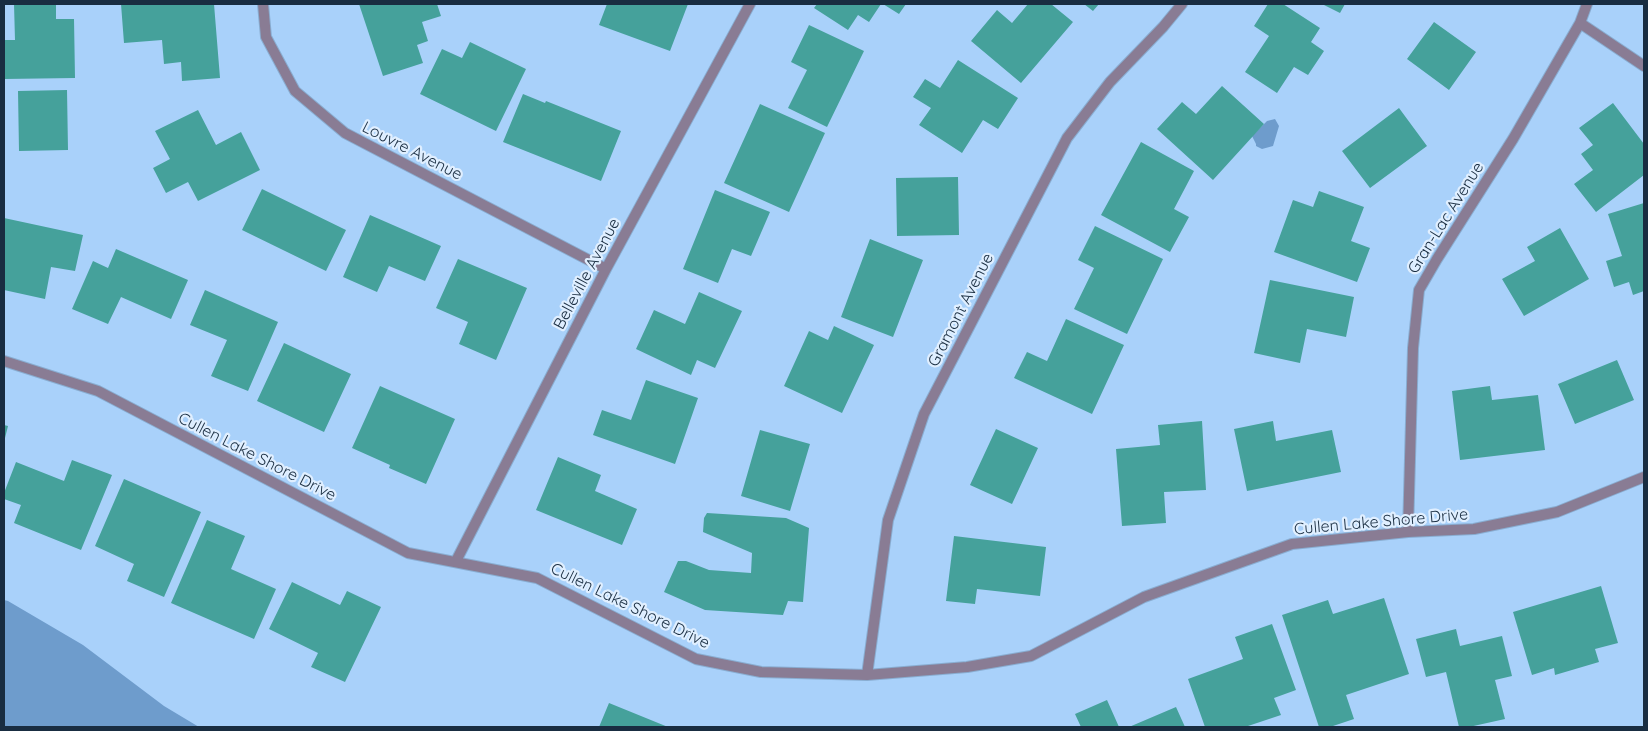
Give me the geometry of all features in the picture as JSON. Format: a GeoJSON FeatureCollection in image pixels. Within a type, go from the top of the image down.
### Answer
{"type":"FeatureCollection","features":[{"type":"Feature","properties":{"kind":"street","name":"Louvre Avenue"},"geometry":{"type":"LineString","coordinates":[[263,4],[266,36],[295,92],[345,133],[606,269]]}},
{"type":"Feature","properties":{"kind":"street","name":"Belleville Avenue"},"geometry":{"type":"LineString","coordinates":[[456,561],[606,269],[750,4]]}},
{"type":"Feature","properties":{"kind":"street","name":"Gramont Avenue"},"geometry":{"type":"LineString","coordinates":[[867,675],[888,520],[924,414],[1067,138],[1110,82],[1163,27],[1182,4]]}},
{"type":"Feature","properties":{"kind":"street","name":"Gran-Lac Avenue"},"geometry":{"type":"LineString","coordinates":[[1408,532],[1413,348],[1419,290],[1436,259],[1513,139],[1580,22],[1587,4]]}},
{"type":"Feature","properties":{"kind":"street"},"geometry":{"type":"LineString","coordinates":[[1580,22],[1644,66]]}},
{"type":"Feature","properties":{"kind":"street","name":"Cullen Lake Shore Drive"},"geometry":{"type":"LineString","coordinates":[[4,361],[98,391],[408,553],[537,578],[696,659],[761,672],[867,675],[967,667],[1031,656],[1144,597],[1292,544],[1408,532],[1474,529],[1557,512],[1644,477]]}},
{"type":"Feature","properties":{"kind":"water"},"geometry":{"type":"Polygon","coordinates":[[[1275,119],[1279,126],[1273,146],[1262,149],[1256,146],[1252,136],[1267,121],[1275,119]]]}},
{"type":"Feature","properties":{"kind":"water"},"geometry":{"type":"Polygon","coordinates":[[[4,600],[83,645],[164,706],[199,727],[4,727],[4,600]]]}},
{"type":"Feature","properties":{"kind":"building"},"geometry":{"type":"Polygon","coordinates":[[[14,4],[56,4],[56,19],[74,19],[75,78],[4,79],[4,40],[15,40],[14,4]]]}},
{"type":"Feature","properties":{"kind":"building"},"geometry":{"type":"Polygon","coordinates":[[[121,4],[214,4],[220,78],[182,81],[181,62],[164,64],[162,40],[124,43],[121,4]]]}},
{"type":"Feature","properties":{"kind":"building"},"geometry":{"type":"Polygon","coordinates":[[[359,4],[437,4],[441,16],[422,22],[428,41],[417,45],[423,63],[383,76],[359,4]]]}},
{"type":"Feature","properties":{"kind":"building"},"geometry":{"type":"Polygon","coordinates":[[[607,4],[688,4],[670,51],[599,25],[607,4]]]}},
{"type":"Feature","properties":{"kind":"building"},"geometry":{"type":"Polygon","coordinates":[[[817,4],[881,4],[869,22],[858,15],[848,30],[814,8],[817,4]]]}},
{"type":"Feature","properties":{"kind":"building"},"geometry":{"type":"Polygon","coordinates":[[[883,4],[906,4],[899,14],[883,4]]]}},
{"type":"Feature","properties":{"kind":"building"},"geometry":{"type":"Polygon","coordinates":[[[1028,4],[1051,4],[1073,22],[1021,83],[971,41],[997,10],[1012,23],[1028,4]]]}},
{"type":"Feature","properties":{"kind":"building"},"geometry":{"type":"Polygon","coordinates":[[[1084,4],[1099,4],[1093,11],[1084,4]]]}},
{"type":"Feature","properties":{"kind":"building"},"geometry":{"type":"Polygon","coordinates":[[[1268,4],[1283,4],[1320,28],[1311,42],[1324,51],[1308,75],[1294,67],[1277,93],[1245,72],[1269,36],[1254,26],[1268,4]]]}},
{"type":"Feature","properties":{"kind":"building"},"geometry":{"type":"Polygon","coordinates":[[[1322,4],[1345,4],[1340,13],[1322,4]]]}},
{"type":"Feature","properties":{"kind":"building"},"geometry":{"type":"Polygon","coordinates":[[[1434,22],[1476,52],[1449,90],[1407,59],[1434,22]]]}},
{"type":"Feature","properties":{"kind":"building"},"geometry":{"type":"Polygon","coordinates":[[[809,25],[864,51],[827,127],[788,108],[807,70],[791,62],[809,25]]]}},
{"type":"Feature","properties":{"kind":"building"},"geometry":{"type":"Polygon","coordinates":[[[470,42],[526,69],[496,131],[420,94],[442,49],[462,58],[470,42]]]}},
{"type":"Feature","properties":{"kind":"building"},"geometry":{"type":"Polygon","coordinates":[[[958,60],[1018,98],[998,129],[983,120],[962,153],[919,125],[931,108],[913,97],[925,79],[940,88],[958,60]]]}},
{"type":"Feature","properties":{"kind":"building"},"geometry":{"type":"Polygon","coordinates":[[[1222,86],[1264,124],[1213,180],[1157,129],[1182,102],[1196,114],[1222,86]]]}},
{"type":"Feature","properties":{"kind":"building"},"geometry":{"type":"Polygon","coordinates":[[[67,90],[68,150],[19,151],[18,91],[67,90]]]}},
{"type":"Feature","properties":{"kind":"building"},"geometry":{"type":"Polygon","coordinates":[[[523,94],[545,103],[546,101],[621,131],[601,181],[503,142],[523,94]]]}},
{"type":"Feature","properties":{"kind":"building"},"geometry":{"type":"Polygon","coordinates":[[[1613,103],[1644,144],[1644,175],[1596,212],[1574,184],[1593,170],[1581,154],[1593,145],[1579,128],[1613,103]]]}},
{"type":"Feature","properties":{"kind":"building"},"geometry":{"type":"Polygon","coordinates":[[[760,104],[825,133],[789,212],[724,183],[760,104]]]}},
{"type":"Feature","properties":{"kind":"building"},"geometry":{"type":"Polygon","coordinates":[[[1399,108],[1427,146],[1370,188],[1342,151],[1399,108]]]}},
{"type":"Feature","properties":{"kind":"building"},"geometry":{"type":"Polygon","coordinates":[[[198,110],[216,145],[241,132],[260,170],[198,201],[188,182],[166,193],[153,168],[170,159],[155,131],[198,110]]]}},
{"type":"Feature","properties":{"kind":"building"},"geometry":{"type":"Polygon","coordinates":[[[1141,142],[1194,171],[1174,209],[1189,217],[1170,252],[1101,215],[1141,142]]]}},
{"type":"Feature","properties":{"kind":"building"},"geometry":{"type":"Polygon","coordinates":[[[958,177],[959,235],[897,236],[896,178],[958,177]]]}},
{"type":"Feature","properties":{"kind":"building"},"geometry":{"type":"Polygon","coordinates":[[[262,189],[346,230],[326,271],[242,230],[262,189]]]}},
{"type":"Feature","properties":{"kind":"building"},"geometry":{"type":"Polygon","coordinates":[[[715,190],[770,212],[751,256],[732,249],[718,283],[683,269],[715,190]]]}},
{"type":"Feature","properties":{"kind":"building"},"geometry":{"type":"Polygon","coordinates":[[[1319,191],[1364,207],[1351,241],[1370,248],[1357,282],[1274,252],[1293,200],[1313,207],[1319,191]]]}},
{"type":"Feature","properties":{"kind":"building"},"geometry":{"type":"Polygon","coordinates":[[[1644,203],[1644,291],[1633,295],[1629,282],[1614,287],[1606,261],[1622,256],[1608,214],[1644,203]]]}},
{"type":"Feature","properties":{"kind":"building"},"geometry":{"type":"Polygon","coordinates":[[[370,215],[441,246],[425,281],[389,266],[377,292],[343,277],[370,215]]]}},
{"type":"Feature","properties":{"kind":"building"},"geometry":{"type":"Polygon","coordinates":[[[4,218],[83,235],[75,271],[51,267],[45,299],[4,290],[4,218]]]}},
{"type":"Feature","properties":{"kind":"building"},"geometry":{"type":"Polygon","coordinates":[[[1095,226],[1163,259],[1127,334],[1074,309],[1094,268],[1078,260],[1095,226]]]}},
{"type":"Feature","properties":{"kind":"building"},"geometry":{"type":"Polygon","coordinates":[[[1560,228],[1589,279],[1524,316],[1502,279],[1535,261],[1527,247],[1560,228]]]}},
{"type":"Feature","properties":{"kind":"building"},"geometry":{"type":"Polygon","coordinates":[[[870,239],[923,260],[893,337],[841,317],[870,239]]]}},
{"type":"Feature","properties":{"kind":"building"},"geometry":{"type":"Polygon","coordinates":[[[116,249],[188,280],[171,319],[121,297],[108,324],[72,309],[93,261],[108,268],[116,249]]]}},
{"type":"Feature","properties":{"kind":"building"},"geometry":{"type":"Polygon","coordinates":[[[458,259],[527,288],[496,360],[459,344],[468,322],[436,308],[458,259]]]}},
{"type":"Feature","properties":{"kind":"building"},"geometry":{"type":"Polygon","coordinates":[[[1270,280],[1354,297],[1346,337],[1307,329],[1300,363],[1254,353],[1270,280]]]}},
{"type":"Feature","properties":{"kind":"building"},"geometry":{"type":"Polygon","coordinates":[[[205,290],[278,322],[248,391],[211,376],[227,340],[190,325],[205,290]]]}},
{"type":"Feature","properties":{"kind":"building"},"geometry":{"type":"Polygon","coordinates":[[[699,292],[742,311],[715,368],[697,360],[691,375],[636,349],[654,310],[685,324],[699,292]]]}},
{"type":"Feature","properties":{"kind":"building"},"geometry":{"type":"Polygon","coordinates":[[[1066,319],[1124,345],[1092,414],[1014,378],[1027,352],[1047,361],[1066,319]]]}},
{"type":"Feature","properties":{"kind":"building"},"geometry":{"type":"Polygon","coordinates":[[[834,326],[874,345],[842,413],[784,386],[809,331],[828,340],[834,326]]]}},
{"type":"Feature","properties":{"kind":"building"},"geometry":{"type":"Polygon","coordinates":[[[284,343],[351,374],[324,432],[257,401],[284,343]]]}},
{"type":"Feature","properties":{"kind":"building"},"geometry":{"type":"Polygon","coordinates":[[[1617,360],[1634,400],[1575,424],[1558,384],[1617,360]]]}},
{"type":"Feature","properties":{"kind":"building"},"geometry":{"type":"Polygon","coordinates":[[[646,380],[698,398],[675,464],[593,435],[602,410],[631,420],[646,380]]]}},
{"type":"Feature","properties":{"kind":"building"},"geometry":{"type":"Polygon","coordinates":[[[380,386],[455,419],[426,484],[389,468],[390,465],[352,448],[380,386]]]}},
{"type":"Feature","properties":{"kind":"building"},"geometry":{"type":"Polygon","coordinates":[[[1490,386],[1492,400],[1538,395],[1545,450],[1460,460],[1452,391],[1490,386]]]}},
{"type":"Feature","properties":{"kind":"building"},"geometry":{"type":"Polygon","coordinates":[[[1202,421],[1206,490],[1164,492],[1166,523],[1122,526],[1116,449],[1160,445],[1158,425],[1202,421]]]}},
{"type":"Feature","properties":{"kind":"building"},"geometry":{"type":"Polygon","coordinates":[[[1273,421],[1276,441],[1332,430],[1341,472],[1247,491],[1234,429],[1273,421]]]}},
{"type":"Feature","properties":{"kind":"building"},"geometry":{"type":"Polygon","coordinates":[[[4,425],[8,426],[4,442],[4,425]]]}},
{"type":"Feature","properties":{"kind":"building"},"geometry":{"type":"Polygon","coordinates":[[[996,429],[1038,448],[1012,504],[970,485],[996,429]]]}},
{"type":"Feature","properties":{"kind":"building"},"geometry":{"type":"Polygon","coordinates":[[[760,430],[810,444],[790,511],[741,496],[760,430]]]}},
{"type":"Feature","properties":{"kind":"building"},"geometry":{"type":"Polygon","coordinates":[[[558,457],[601,475],[595,491],[637,509],[622,545],[536,510],[558,457]]]}},
{"type":"Feature","properties":{"kind":"building"},"geometry":{"type":"Polygon","coordinates":[[[72,460],[112,475],[81,550],[14,523],[21,505],[4,499],[4,493],[16,462],[64,481],[72,460]]]}},
{"type":"Feature","properties":{"kind":"building"},"geometry":{"type":"Polygon","coordinates":[[[124,479],[201,512],[164,597],[127,581],[134,564],[95,546],[124,479]]]}},
{"type":"Feature","properties":{"kind":"building"},"geometry":{"type":"Polygon","coordinates":[[[707,513],[786,518],[809,528],[803,602],[788,601],[783,615],[705,610],[664,592],[678,561],[686,561],[709,570],[751,573],[752,553],[703,532],[704,518],[707,513]]]}},
{"type":"Feature","properties":{"kind":"building"},"geometry":{"type":"Polygon","coordinates":[[[207,520],[245,536],[231,569],[276,589],[254,639],[171,603],[207,520]]]}},
{"type":"Feature","properties":{"kind":"building"},"geometry":{"type":"Polygon","coordinates":[[[954,536],[1046,547],[1040,596],[977,589],[975,604],[946,601],[954,536]]]}},
{"type":"Feature","properties":{"kind":"building"},"geometry":{"type":"Polygon","coordinates":[[[292,582],[340,605],[347,591],[381,607],[345,682],[311,667],[318,653],[269,629],[292,582]]]}},
{"type":"Feature","properties":{"kind":"building"},"geometry":{"type":"Polygon","coordinates":[[[1601,586],[1618,643],[1595,649],[1599,662],[1555,675],[1554,668],[1532,675],[1513,612],[1601,586]]]}},
{"type":"Feature","properties":{"kind":"building"},"geometry":{"type":"Polygon","coordinates":[[[1384,598],[1409,674],[1346,695],[1354,719],[1330,727],[1319,727],[1282,615],[1328,600],[1333,614],[1384,598]]]}},
{"type":"Feature","properties":{"kind":"building"},"geometry":{"type":"Polygon","coordinates":[[[1272,624],[1296,690],[1274,698],[1281,715],[1245,727],[1205,727],[1188,679],[1243,659],[1235,637],[1272,624]]]}},
{"type":"Feature","properties":{"kind":"building"},"geometry":{"type":"Polygon","coordinates":[[[1456,629],[1460,646],[1502,636],[1512,676],[1495,680],[1505,719],[1469,727],[1459,727],[1446,672],[1426,677],[1416,639],[1456,629]]]}},
{"type":"Feature","properties":{"kind":"building"},"geometry":{"type":"Polygon","coordinates":[[[1107,700],[1119,727],[1081,727],[1075,714],[1107,700]]]}},
{"type":"Feature","properties":{"kind":"building"},"geometry":{"type":"Polygon","coordinates":[[[609,703],[668,727],[599,727],[609,703]]]}},
{"type":"Feature","properties":{"kind":"building"},"geometry":{"type":"Polygon","coordinates":[[[1176,707],[1185,727],[1129,727],[1176,707]]]}}]}
